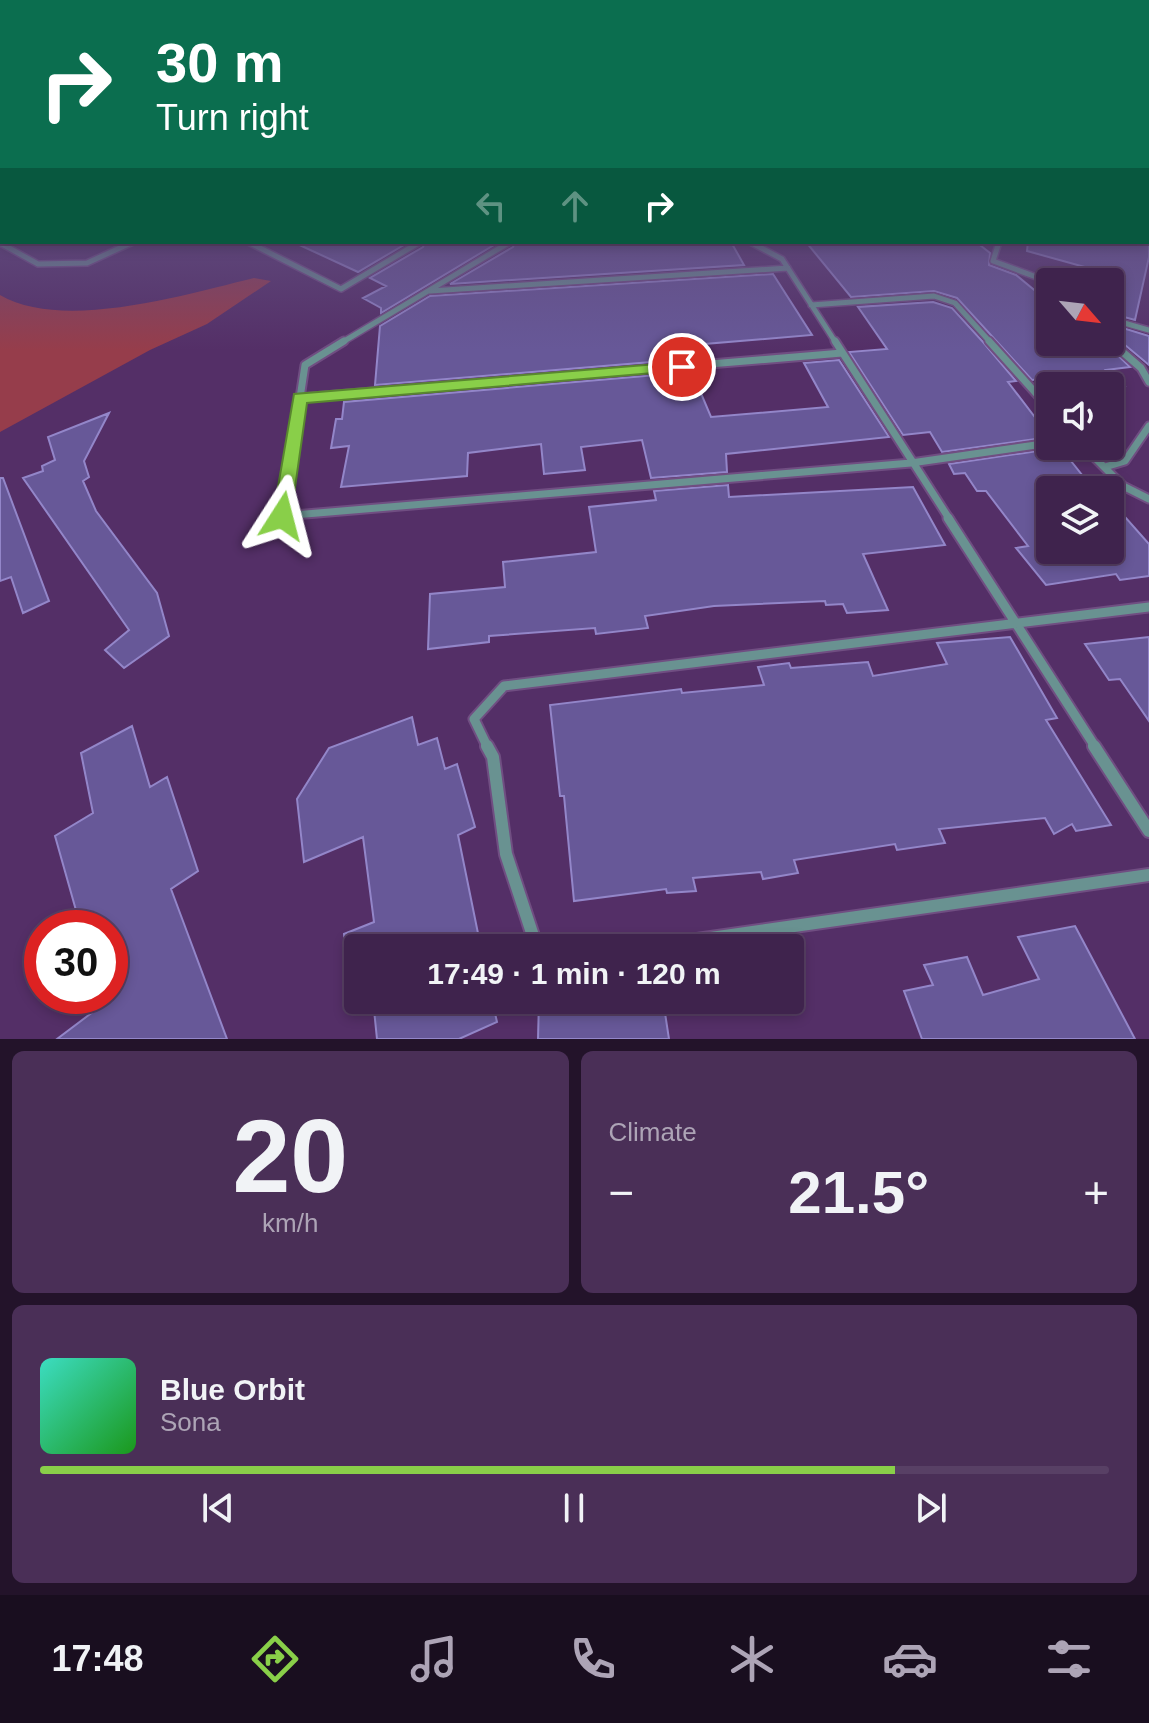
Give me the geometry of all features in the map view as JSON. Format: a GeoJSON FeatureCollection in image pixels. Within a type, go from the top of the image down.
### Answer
{"type":"FeatureCollection","features":[{"type":"Feature","properties":{"kind":"street"},"geometry":{"type":"LineString","coordinates":[[19,253],[38,264],[87,263],[108,253]]}},
{"type":"Feature","properties":{"kind":"street"},"geometry":{"type":"LineString","coordinates":[[271,253],[341,289],[401,253]]}},
{"type":"Feature","properties":{"kind":"street"},"geometry":{"type":"LineString","coordinates":[[491,253],[305,365],[282,516],[911,463],[1036,445]]}},
{"type":"Feature","properties":{"kind":"street"},"geometry":{"type":"LineString","coordinates":[[772,253],[782,259],[788,268],[1149,831]]}},
{"type":"Feature","properties":{"kind":"street"},"geometry":{"type":"LineString","coordinates":[[995,253],[993,261],[1036,277]]}},
{"type":"Feature","properties":{"kind":"street"},"geometry":{"type":"LineString","coordinates":[[427,292],[788,268]]}},
{"type":"Feature","properties":{"kind":"street"},"geometry":{"type":"LineString","coordinates":[[811,305],[934,296],[955,303],[1036,393]]}},
{"type":"Feature","properties":{"kind":"street"},"geometry":{"type":"LineString","coordinates":[[1124,322],[1149,328]]}},
{"type":"Feature","properties":{"kind":"street"},"geometry":{"type":"LineString","coordinates":[[300,398],[842,353]]}},
{"type":"Feature","properties":{"kind":"street"},"geometry":{"type":"LineString","coordinates":[[1124,353],[1141,368],[1149,382]]}},
{"type":"Feature","properties":{"kind":"street"},"geometry":{"type":"LineString","coordinates":[[1105,467],[1125,461],[1149,426]]}},
{"type":"Feature","properties":{"kind":"street"},"geometry":{"type":"LineString","coordinates":[[1098,460],[1123,486],[1149,499]]}},
{"type":"Feature","properties":{"kind":"street"},"geometry":{"type":"LineString","coordinates":[[532,934],[506,854],[493,757],[474,719],[504,686],[1149,607]]}},
{"type":"Feature","properties":{"kind":"street"},"geometry":{"type":"LineString","coordinates":[[738,934],[1149,875]]}},
{"type":"Feature","properties":{"kind":"shaded area"},"geometry":{"type":"Polygon","coordinates":[[[254,278],[271,281],[207,324],[150,350],[0,432],[0,295],[26,306],[90,310],[161,300],[254,278]]]}},
{"type":"Feature","properties":{"kind":"building"},"geometry":{"type":"Polygon","coordinates":[[[318,253],[389,253],[358,272],[318,253]]]}},
{"type":"Feature","properties":{"kind":"building"},"geometry":{"type":"Polygon","coordinates":[[[412,253],[480,253],[381,313],[381,308],[363,298],[386,286],[370,278],[412,253]]]}},
{"type":"Feature","properties":{"kind":"building"},"geometry":{"type":"Polygon","coordinates":[[[502,253],[737,253],[744,265],[450,284],[502,253]]]}},
{"type":"Feature","properties":{"kind":"building"},"geometry":{"type":"Polygon","coordinates":[[[815,253],[990,253],[989,265],[1016,275],[1036,291],[1036,356],[1119,356],[1130,367],[1106,370],[1108,372],[1036,372],[1036,380],[1032,380],[957,298],[934,291],[851,297],[815,253]]]}},
{"type":"Feature","properties":{"kind":"building"},"geometry":{"type":"Polygon","coordinates":[[[1036,253],[1149,253],[1135,320],[1124,317],[1124,268],[1088,268],[1036,253]]]}},
{"type":"Feature","properties":{"kind":"building"},"geometry":{"type":"Polygon","coordinates":[[[773,274],[812,335],[681,346],[687,359],[375,385],[380,326],[430,296],[773,274]]]}},
{"type":"Feature","properties":{"kind":"building"},"geometry":{"type":"Polygon","coordinates":[[[933,302],[952,308],[1016,381],[1008,382],[1036,419],[1036,439],[942,452],[930,432],[903,435],[849,352],[887,349],[858,307],[933,302]]]}},
{"type":"Feature","properties":{"kind":"building"},"geometry":{"type":"Polygon","coordinates":[[[1124,328],[1149,336],[1149,365],[1124,344],[1124,328]]]}},
{"type":"Feature","properties":{"kind":"building"},"geometry":{"type":"Polygon","coordinates":[[[839,360],[889,437],[726,454],[727,472],[651,478],[642,440],[581,447],[585,470],[544,474],[541,444],[468,453],[467,476],[341,487],[349,446],[331,448],[336,419],[342,419],[344,402],[692,372],[711,417],[828,407],[804,363],[839,360]]]}},
{"type":"Feature","properties":{"kind":"building"},"geometry":{"type":"Polygon","coordinates":[[[109,413],[84,461],[89,477],[83,481],[96,511],[157,593],[169,636],[124,668],[105,650],[129,630],[23,478],[43,471],[42,466],[55,460],[48,437],[109,413]]]}},
{"type":"Feature","properties":{"kind":"building"},"geometry":{"type":"Polygon","coordinates":[[[1036,451],[1036,460],[1070,460],[1083,476],[1036,476],[1036,564],[1124,564],[1124,516],[1149,544],[1149,576],[1120,580],[1116,574],[1046,585],[1016,548],[1028,546],[986,491],[977,491],[965,473],[954,474],[949,464],[1036,451]]]}},
{"type":"Feature","properties":{"kind":"building"},"geometry":{"type":"Polygon","coordinates":[[[0,478],[3,478],[49,601],[23,613],[11,577],[0,581],[0,478]]]}},
{"type":"Feature","properties":{"kind":"building"},"geometry":{"type":"Polygon","coordinates":[[[728,485],[729,497],[913,487],[945,545],[863,554],[888,610],[847,613],[843,604],[826,605],[825,601],[714,606],[645,616],[648,628],[596,634],[595,628],[489,636],[489,642],[428,649],[430,594],[505,587],[503,562],[596,552],[589,507],[656,500],[654,491],[728,485]]]}},
{"type":"Feature","properties":{"kind":"building"},"geometry":{"type":"Polygon","coordinates":[[[1010,637],[1057,718],[1046,720],[1111,825],[1076,831],[1072,824],[1054,834],[1045,818],[939,829],[945,843],[897,850],[895,844],[794,860],[798,873],[763,879],[761,872],[693,878],[696,891],[667,893],[666,889],[574,901],[564,796],[560,796],[550,705],[681,689],[682,693],[764,685],[758,667],[789,663],[791,668],[868,662],[873,676],[947,664],[937,643],[1010,637]]]}},
{"type":"Feature","properties":{"kind":"building"},"geometry":{"type":"Polygon","coordinates":[[[1149,637],[1149,721],[1120,679],[1109,680],[1085,644],[1149,637]]]}},
{"type":"Feature","properties":{"kind":"building"},"geometry":{"type":"Polygon","coordinates":[[[412,717],[418,745],[437,738],[445,769],[457,764],[475,827],[458,835],[478,934],[344,934],[374,922],[363,837],[304,862],[297,799],[329,748],[412,717]]]}},
{"type":"Feature","properties":{"kind":"building"},"geometry":{"type":"Polygon","coordinates":[[[132,726],[150,787],[167,777],[198,871],[171,889],[227,1039],[57,1039],[90,1014],[128,1014],[128,910],[76,910],[55,836],[93,813],[81,753],[132,726]]]}},
{"type":"Feature","properties":{"kind":"building"},"geometry":{"type":"Polygon","coordinates":[[[1075,926],[1135,1039],[922,1039],[904,991],[933,985],[924,965],[967,957],[983,995],[1039,979],[1018,937],[1075,926]]]}},
{"type":"Feature","properties":{"kind":"building"},"geometry":{"type":"Polygon","coordinates":[[[374,1014],[495,1014],[497,1022],[459,1039],[377,1039],[374,1014]]]}},
{"type":"Feature","properties":{"kind":"building"},"geometry":{"type":"Polygon","coordinates":[[[539,1014],[665,1014],[669,1039],[538,1039],[539,1014]]]}},
{"type":"Feature","properties":{"kind":"route"},"geometry":{"type":"LineString","coordinates":[[282,516],[300,398],[682,367]]}}]}
